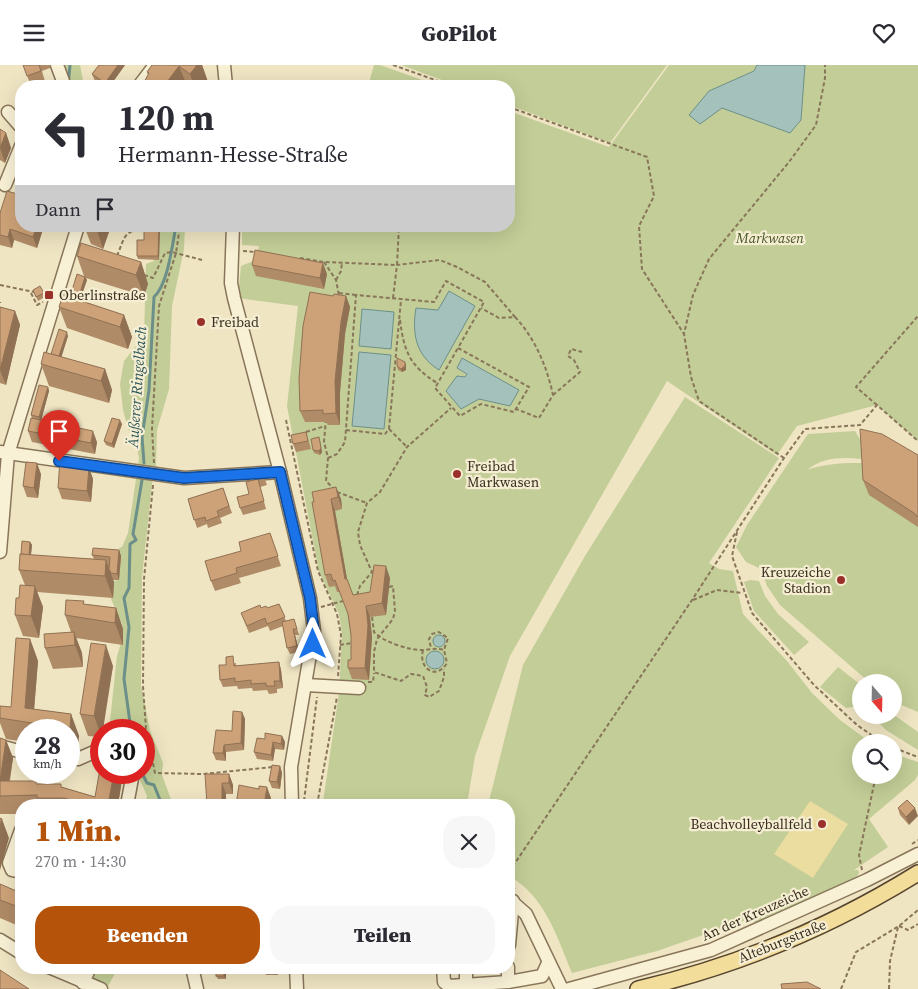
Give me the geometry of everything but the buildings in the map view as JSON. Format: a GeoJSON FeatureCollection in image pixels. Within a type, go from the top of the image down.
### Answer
{"type":"FeatureCollection","features":[{"type":"Feature","properties":{"kind":"main road","name":"Alteburgstraße"},"geometry":{"type":"LineString","coordinates":[[645,988],[676,983],[813,930],[858,908],[918,873]]}},
{"type":"Feature","properties":{"kind":"street"},"geometry":{"type":"LineString","coordinates":[[58,65],[63,80]]}},
{"type":"Feature","properties":{"kind":"street"},"geometry":{"type":"LineString","coordinates":[[143,80],[154,65]]}},
{"type":"Feature","properties":{"kind":"street"},"geometry":{"type":"LineString","coordinates":[[224,65],[225,80]]}},
{"type":"Feature","properties":{"kind":"street"},"geometry":{"type":"LineString","coordinates":[[8,112],[15,120]]}},
{"type":"Feature","properties":{"kind":"street"},"geometry":{"type":"LineString","coordinates":[[5,185],[15,161]]}},
{"type":"Feature","properties":{"kind":"street"},"geometry":{"type":"LineString","coordinates":[[0,552],[4,453],[76,232]]}},
{"type":"Feature","properties":{"kind":"street"},"geometry":{"type":"LineString","coordinates":[[233,232],[231,283],[280,472],[312,610],[314,631],[312,685],[290,767],[292,799]]}},
{"type":"Feature","properties":{"kind":"street"},"geometry":{"type":"LineString","coordinates":[[4,453],[184,478],[280,472]]}},
{"type":"Feature","properties":{"kind":"street"},"geometry":{"type":"LineString","coordinates":[[312,685],[361,685]]}},
{"type":"Feature","properties":{"kind":"street"},"geometry":{"type":"LineString","coordinates":[[0,745],[15,750]]}},
{"type":"Feature","properties":{"kind":"street"},"geometry":{"type":"LineString","coordinates":[[128,799],[131,784]]}},
{"type":"Feature","properties":{"kind":"street"},"geometry":{"type":"LineString","coordinates":[[15,846],[9,863],[12,870],[15,871]]}},
{"type":"Feature","properties":{"kind":"street","name":"An der Kreuzeiche"},"geometry":{"type":"LineString","coordinates":[[568,989],[711,950],[867,880],[918,854]]}},
{"type":"Feature","properties":{"kind":"street"},"geometry":{"type":"LineString","coordinates":[[515,904],[526,914],[562,989]]}},
{"type":"Feature","properties":{"kind":"street"},"geometry":{"type":"LineString","coordinates":[[515,929],[533,928]]}},
{"type":"Feature","properties":{"kind":"street"},"geometry":{"type":"LineString","coordinates":[[0,940],[15,949]]}},
{"type":"Feature","properties":{"kind":"street"},"geometry":{"type":"LineString","coordinates":[[444,974],[444,982],[449,986],[508,982],[542,975],[548,963]]}},
{"type":"Feature","properties":{"kind":"street"},"geometry":{"type":"LineString","coordinates":[[64,974],[101,989]]}},
{"type":"Feature","properties":{"kind":"street"},"geometry":{"type":"LineString","coordinates":[[83,983],[87,974]]}},
{"type":"Feature","properties":{"kind":"street"},"geometry":{"type":"LineString","coordinates":[[194,974],[197,989]]}},
{"type":"Feature","properties":{"kind":"street"},"geometry":{"type":"LineString","coordinates":[[296,974],[297,989]]}},
{"type":"Feature","properties":{"kind":"street"},"geometry":{"type":"LineString","coordinates":[[466,974],[466,985]]}},
{"type":"Feature","properties":{"kind":"street"},"geometry":{"type":"LineString","coordinates":[[508,974],[508,982]]}},
{"type":"Feature","properties":{"kind":"path"},"geometry":{"type":"LineString","coordinates":[[393,65],[435,80]]}},
{"type":"Feature","properties":{"kind":"path"},"geometry":{"type":"LineString","coordinates":[[784,457],[698,401],[691,377],[684,333],[693,295],[709,259],[790,161],[816,125],[825,65]]}},
{"type":"Feature","properties":{"kind":"path"},"geometry":{"type":"LineString","coordinates":[[515,109],[647,157],[654,196],[639,226],[642,269],[684,333]]}},
{"type":"Feature","properties":{"kind":"path"},"geometry":{"type":"LineString","coordinates":[[117,257],[129,232]]}},
{"type":"Feature","properties":{"kind":"path"},"geometry":{"type":"LineString","coordinates":[[145,719],[142,686],[144,579],[154,474],[152,429],[160,306],[176,253],[179,232]]}},
{"type":"Feature","properties":{"kind":"path"},"geometry":{"type":"LineString","coordinates":[[393,298],[399,232]]}},
{"type":"Feature","properties":{"kind":"path"},"geometry":{"type":"LineString","coordinates":[[233,251],[258,252]]}},
{"type":"Feature","properties":{"kind":"path"},"geometry":{"type":"LineString","coordinates":[[137,273],[153,278],[165,253],[172,252],[202,260]]}},
{"type":"Feature","properties":{"kind":"path"},"geometry":{"type":"LineString","coordinates":[[296,258],[324,262],[342,261],[397,265],[440,260],[457,267],[485,282],[524,325],[540,355],[552,395]]}},
{"type":"Feature","properties":{"kind":"path"},"geometry":{"type":"LineString","coordinates":[[336,280],[341,271],[342,261]]}},
{"type":"Feature","properties":{"kind":"path"},"geometry":{"type":"LineString","coordinates":[[324,262],[336,280],[340,293],[338,302]]}},
{"type":"Feature","properties":{"kind":"path"},"geometry":{"type":"LineString","coordinates":[[340,293],[434,301],[446,281],[484,303],[437,383],[435,388],[460,416],[481,404],[514,412],[529,387],[458,348]]}},
{"type":"Feature","properties":{"kind":"path"},"geometry":{"type":"LineString","coordinates":[[0,285],[31,293],[38,290]]}},
{"type":"Feature","properties":{"kind":"path"},"geometry":{"type":"LineString","coordinates":[[31,293],[37,305],[50,299],[54,301]]}},
{"type":"Feature","properties":{"kind":"path"},"geometry":{"type":"LineString","coordinates":[[328,458],[337,454],[345,442],[356,295]]}},
{"type":"Feature","properties":{"kind":"path"},"geometry":{"type":"LineString","coordinates":[[346,430],[385,434],[389,429],[402,299]]}},
{"type":"Feature","properties":{"kind":"path"},"geometry":{"type":"LineString","coordinates":[[481,308],[498,318],[515,317]]}},
{"type":"Feature","properties":{"kind":"path"},"geometry":{"type":"LineString","coordinates":[[918,316],[856,387],[918,441]]}},
{"type":"Feature","properties":{"kind":"path"},"geometry":{"type":"LineString","coordinates":[[400,317],[406,350],[412,362],[421,373],[437,383]]}},
{"type":"Feature","properties":{"kind":"path"},"geometry":{"type":"LineString","coordinates":[[516,409],[539,418],[552,395],[580,372],[574,360],[568,356],[571,349],[582,352]]}},
{"type":"Feature","properties":{"kind":"path"},"geometry":{"type":"LineString","coordinates":[[515,864],[692,600],[784,457],[805,429],[860,425],[877,405]]}},
{"type":"Feature","properties":{"kind":"path"},"geometry":{"type":"LineString","coordinates":[[375,579],[360,545],[358,532],[367,503],[380,492],[407,447],[451,408]]}},
{"type":"Feature","properties":{"kind":"path"},"geometry":{"type":"LineString","coordinates":[[326,417],[324,441],[328,458],[326,481],[337,492],[367,503]]}},
{"type":"Feature","properties":{"kind":"path"},"geometry":{"type":"LineString","coordinates":[[301,433],[325,426]]}},
{"type":"Feature","properties":{"kind":"path"},"geometry":{"type":"LineString","coordinates":[[389,429],[407,447]]}},
{"type":"Feature","properties":{"kind":"path"},"geometry":{"type":"LineString","coordinates":[[738,529],[732,557],[743,593],[752,613],[768,635],[796,662],[814,685],[857,725],[870,734]]}},
{"type":"Feature","properties":{"kind":"path"},"geometry":{"type":"LineString","coordinates":[[363,599],[355,598],[360,586],[372,573]]}},
{"type":"Feature","properties":{"kind":"path"},"geometry":{"type":"LineString","coordinates":[[361,685],[373,682],[374,652],[378,638],[395,611],[393,586],[389,587]]}},
{"type":"Feature","properties":{"kind":"path"},"geometry":{"type":"LineString","coordinates":[[692,600],[717,590],[743,593]]}},
{"type":"Feature","properties":{"kind":"path"},"geometry":{"type":"LineString","coordinates":[[312,610],[343,601]]}},
{"type":"Feature","properties":{"kind":"path"},"geometry":{"type":"LineString","coordinates":[[372,617],[374,633],[378,638],[386,642],[423,650],[431,648],[444,650]]}},
{"type":"Feature","properties":{"kind":"path"},"geometry":{"type":"LineString","coordinates":[[431,648],[429,639],[432,634],[439,632],[448,638],[448,645],[444,650]]}},
{"type":"Feature","properties":{"kind":"path"},"geometry":{"type":"LineString","coordinates":[[369,640],[378,638]]}},
{"type":"Feature","properties":{"kind":"path"},"geometry":{"type":"LineString","coordinates":[[340,645],[354,643]]}},
{"type":"Feature","properties":{"kind":"path"},"geometry":{"type":"LineString","coordinates":[[423,650],[421,657],[423,666],[428,671],[436,673],[444,669],[448,663],[444,650]]}},
{"type":"Feature","properties":{"kind":"path"},"geometry":{"type":"LineString","coordinates":[[374,672],[401,681],[411,674],[423,676],[427,687],[424,695],[429,697],[439,691],[444,677],[444,669]]}},
{"type":"Feature","properties":{"kind":"path"},"geometry":{"type":"LineString","coordinates":[[302,799],[312,685]]}},
{"type":"Feature","properties":{"kind":"path"},"geometry":{"type":"LineString","coordinates":[[902,751],[918,757]]}},
{"type":"Feature","properties":{"kind":"path"},"geometry":{"type":"LineString","coordinates":[[155,773],[203,775],[253,768],[290,767]]}},
{"type":"Feature","properties":{"kind":"path"},"geometry":{"type":"LineString","coordinates":[[867,880],[860,866],[859,855],[874,784]]}},
{"type":"Feature","properties":{"kind":"path"},"geometry":{"type":"LineString","coordinates":[[841,989],[856,952],[898,927],[918,909]]}},
{"type":"Feature","properties":{"kind":"path"},"geometry":{"type":"LineString","coordinates":[[898,927],[908,931],[918,924]]}},
{"type":"Feature","properties":{"kind":"path"},"geometry":{"type":"LineString","coordinates":[[889,989],[890,961],[898,927]]}},
{"type":"Feature","properties":{"kind":"green space"},"geometry":{"type":"Polygon","coordinates":[[[59,65],[80,65],[83,80],[57,80],[59,65]]]}},
{"type":"Feature","properties":{"kind":"green space"},"geometry":{"type":"Polygon","coordinates":[[[374,65],[380,65],[422,80],[370,80],[374,65]]]}},
{"type":"Feature","properties":{"kind":"green space"},"geometry":{"type":"Polygon","coordinates":[[[401,65],[667,65],[610,143],[515,107],[515,80],[442,80],[401,65]]]}},
{"type":"Feature","properties":{"kind":"green space","name":"Freibad Markwasen"},"geometry":{"type":"Polygon","coordinates":[[[669,65],[918,65],[918,441],[877,405],[797,426],[777,455],[667,381],[510,656],[475,756],[468,799],[323,799],[339,693],[342,635],[339,614],[319,572],[287,406],[298,306],[238,298],[241,266],[256,260],[259,246],[242,245],[242,232],[515,232],[515,113],[609,147],[669,65]]]}},
{"type":"Feature","properties":{"kind":"green space"},"geometry":{"type":"Polygon","coordinates":[[[156,232],[185,232],[184,249],[172,306],[169,389],[157,430],[156,465],[153,475],[142,577],[141,685],[148,719],[110,719],[117,656],[123,636],[122,624],[111,599],[111,581],[116,581],[119,548],[122,547],[128,533],[139,459],[137,446],[129,431],[123,410],[120,384],[124,361],[144,336],[146,264],[154,261],[156,232]]]}},
{"type":"Feature","properties":{"kind":"green space"},"geometry":{"type":"Polygon","coordinates":[[[685,397],[779,458],[709,563],[719,569],[733,571],[743,614],[787,661],[812,693],[840,720],[859,734],[852,734],[852,784],[902,784],[902,757],[918,762],[918,775],[915,780],[869,819],[888,847],[854,870],[858,870],[859,873],[855,880],[757,923],[754,922],[755,917],[657,951],[572,973],[555,932],[541,906],[515,880],[515,799],[490,799],[523,665],[585,556],[685,397]]]}},
{"type":"Feature","properties":{"kind":"green space","name":"Kreuzeiche Stadion"},"geometry":{"type":"Polygon","coordinates":[[[855,431],[864,446],[861,452],[861,459],[826,460],[807,470],[820,466],[848,463],[918,466],[918,712],[902,705],[902,674],[860,674],[780,605],[767,586],[759,564],[759,568],[746,562],[736,547],[747,525],[808,434],[855,431]]]}},
{"type":"Feature","properties":{"kind":"green space"},"geometry":{"type":"Polygon","coordinates":[[[750,580],[759,581],[765,596],[778,614],[809,642],[794,655],[754,611],[744,582],[750,580]]]}},
{"type":"Feature","properties":{"kind":"green space"},"geometry":{"type":"Polygon","coordinates":[[[838,667],[852,678],[852,707],[846,708],[820,687],[838,667]]]}},
{"type":"Feature","properties":{"kind":"green space"},"geometry":{"type":"Polygon","coordinates":[[[902,721],[918,732],[918,750],[902,740],[902,734],[892,734],[880,724],[902,724],[902,721]]]}},
{"type":"Feature","properties":{"kind":"green space"},"geometry":{"type":"Polygon","coordinates":[[[155,743],[163,763],[162,775],[171,799],[146,799],[147,796],[142,784],[155,784],[155,743]]]}},
{"type":"Feature","properties":{"kind":"green space"},"geometry":{"type":"Polygon","coordinates":[[[88,974],[115,974],[107,988],[85,979],[88,974]]]}},
{"type":"Feature","properties":{"kind":"sand"},"geometry":{"type":"Polygon","coordinates":[[[810,801],[848,824],[813,878],[774,854],[810,801]]]}},
{"type":"Feature","properties":{"kind":"water"},"geometry":{"type":"Polygon","coordinates":[[[757,65],[805,65],[801,120],[790,133],[722,108],[700,124],[689,115],[709,91],[754,71],[757,65]]]}},
{"type":"Feature","properties":{"kind":"water"},"geometry":{"type":"Polygon","coordinates":[[[449,291],[475,306],[439,370],[425,357],[417,343],[415,335],[416,308],[438,310],[449,291]]]}},
{"type":"Feature","properties":{"kind":"water"},"geometry":{"type":"Polygon","coordinates":[[[362,309],[394,312],[391,349],[359,346],[362,309]]]}},
{"type":"Feature","properties":{"kind":"water"},"geometry":{"type":"Polygon","coordinates":[[[359,352],[391,355],[384,429],[352,426],[359,352]]]}},
{"type":"Feature","properties":{"kind":"water"},"geometry":{"type":"Polygon","coordinates":[[[462,358],[519,390],[510,406],[479,399],[461,409],[446,391],[457,376],[465,377],[467,374],[457,368],[462,358]]]}},
{"type":"Feature","properties":{"kind":"water"},"geometry":{"type":"Polygon","coordinates":[[[437,635],[441,635],[445,641],[441,647],[437,647],[433,643],[433,639],[437,635]]]}},
{"type":"Feature","properties":{"kind":"water"},"geometry":{"type":"Polygon","coordinates":[[[431,651],[439,651],[444,656],[442,667],[431,669],[426,664],[426,656],[431,651]]]}},
{"type":"Feature","properties":{"kind":"waterway","name":"Äußerer Ringelbach"},"geometry":{"type":"LineString","coordinates":[[69,80],[70,65]]}},
{"type":"Feature","properties":{"kind":"waterway","name":"Äußerer Ringelbach"},"geometry":{"type":"LineString","coordinates":[[144,463],[142,437],[149,390],[154,297],[159,291],[166,274],[175,232]]}},
{"type":"Feature","properties":{"kind":"waterway","name":"Äußerer Ringelbach"},"geometry":{"type":"LineString","coordinates":[[129,719],[124,679],[129,627],[124,598],[129,588],[130,544],[136,540],[133,534],[142,480]]}},
{"type":"Feature","properties":{"kind":"waterway","name":"Äußerer Ringelbach"},"geometry":{"type":"LineString","coordinates":[[150,784],[154,785],[160,799]]}},
{"type":"Feature","properties":{"kind":"place","name":"Oberlinstraße"},"geometry":{"type":"Point","coordinates":[49,295]}},
{"type":"Feature","properties":{"kind":"place","name":"Freibad"},"geometry":{"type":"Point","coordinates":[201,322]}},
{"type":"Feature","properties":{"kind":"place","name":"Freibad Markwasen"},"geometry":{"type":"Point","coordinates":[457,474]}},
{"type":"Feature","properties":{"kind":"place","name":"Kreuzeiche Stadion"},"geometry":{"type":"Point","coordinates":[841,580]}},
{"type":"Feature","properties":{"kind":"place","name":"Beachvolleyballfeld"},"geometry":{"type":"Point","coordinates":[822,824]}},
{"type":"Feature","properties":{"kind":"route"},"geometry":{"type":"LineString","coordinates":[[59,461],[184,478],[280,472],[310,598],[314,631],[313,644]]}},
{"type":"Feature","properties":{"kind":"park label","name":"Markwasen"},"geometry":{"type":"Point","coordinates":[770,238]}}]}
